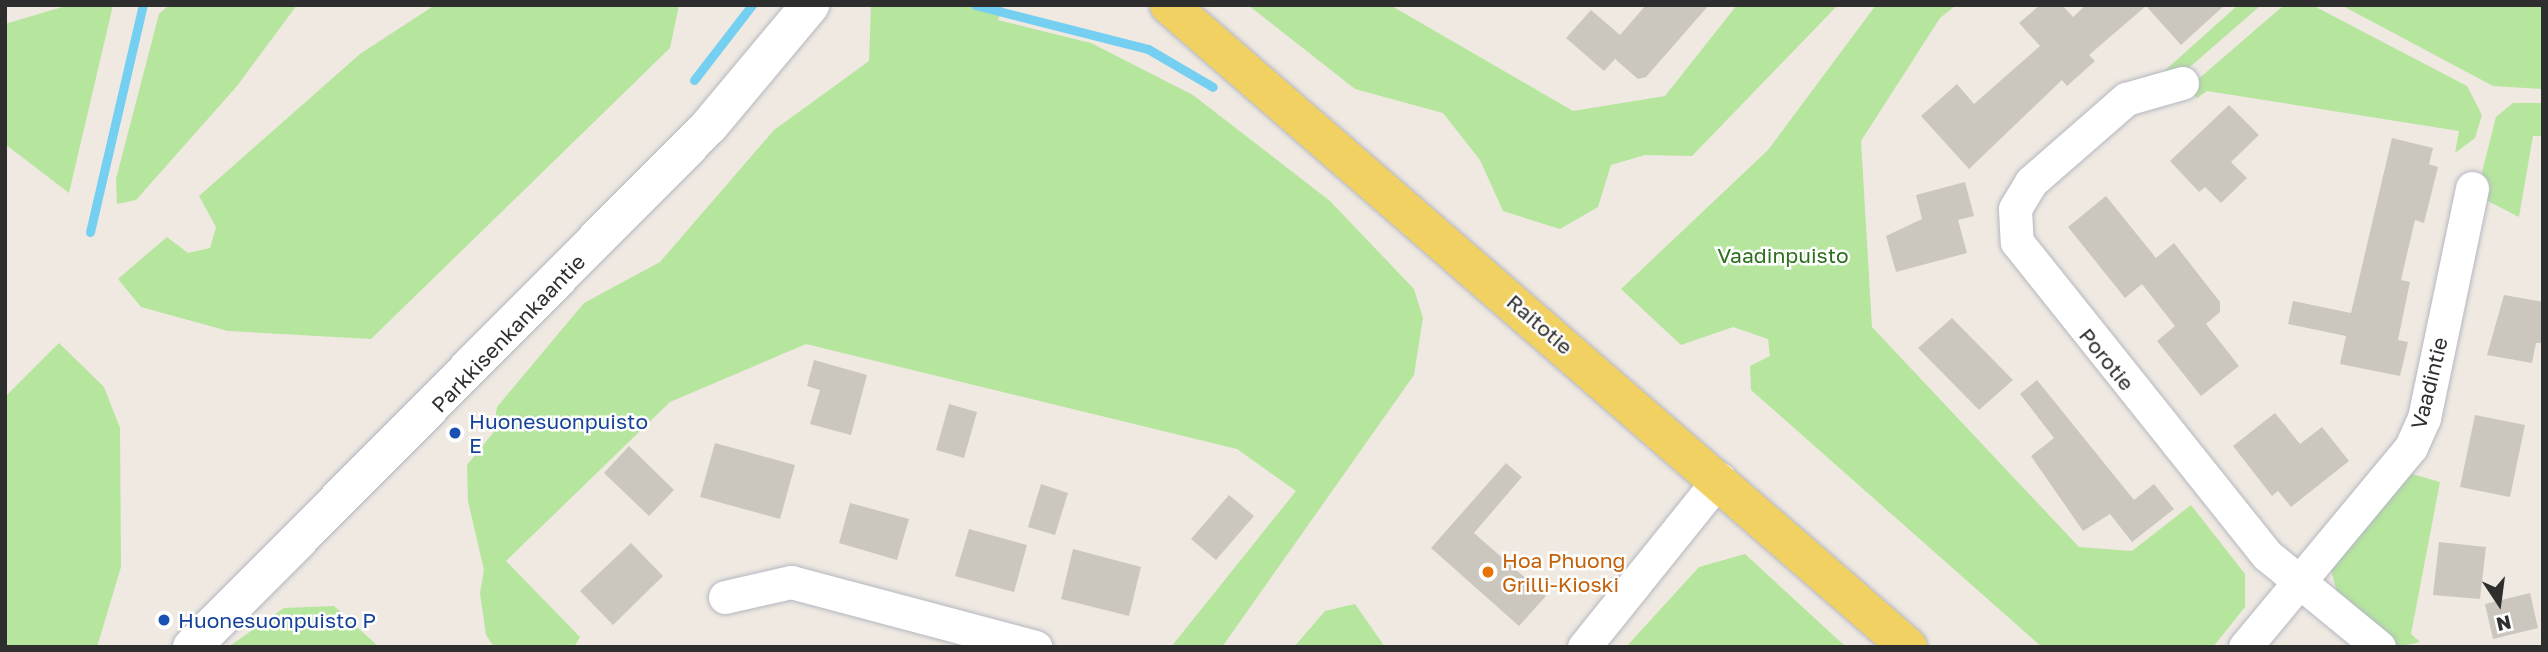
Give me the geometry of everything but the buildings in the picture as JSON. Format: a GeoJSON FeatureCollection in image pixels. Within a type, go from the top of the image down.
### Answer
{"type":"FeatureCollection","features":[{"type":"Feature","properties":{"kind":"main road","name":"Raitotie"},"geometry":{"type":"LineString","coordinates":[[1169,5],[1719,479],[1908,647]]}},
{"type":"Feature","properties":{"kind":"street","name":"Parkkisenkankaantie"},"geometry":{"type":"LineString","coordinates":[[192,647],[709,126],[810,5]]}},
{"type":"Feature","properties":{"kind":"street","name":"Porotie"},"geometry":{"type":"LineString","coordinates":[[2182,83],[2126,99],[2031,182],[2015,209],[2017,242],[2267,555],[2379,647]]}},
{"type":"Feature","properties":{"kind":"street","name":"Vaadintie"},"geometry":{"type":"LineString","coordinates":[[2245,647],[2411,447],[2424,418],[2472,188]]}},
{"type":"Feature","properties":{"kind":"street"},"geometry":{"type":"LineString","coordinates":[[1584,647],[1719,479]]}},
{"type":"Feature","properties":{"kind":"street"},"geometry":{"type":"LineString","coordinates":[[725,597],[791,582],[1036,647]]}},
{"type":"Feature","properties":{"kind":"green space"},"geometry":{"type":"Polygon","coordinates":[[[69,5],[113,5],[69,193],[5,144],[5,24],[69,5]]]}},
{"type":"Feature","properties":{"kind":"green space"},"geometry":{"type":"Polygon","coordinates":[[[169,5],[297,5],[237,86],[136,200],[117,204],[116,179],[159,14],[169,5]]]}},
{"type":"Feature","properties":{"kind":"green space"},"geometry":{"type":"Polygon","coordinates":[[[435,5],[679,5],[670,48],[371,339],[228,331],[141,307],[118,279],[167,237],[188,253],[210,248],[216,227],[199,196],[360,54],[435,5]]]}},
{"type":"Feature","properties":{"kind":"green space"},"geometry":{"type":"Polygon","coordinates":[[[871,5],[1004,5],[998,20],[1091,43],[1193,95],[1330,201],[1414,289],[1423,318],[1414,375],[1222,647],[1171,647],[1296,491],[1237,449],[806,344],[670,402],[506,561],[580,637],[574,647],[494,647],[486,635],[480,593],[484,570],[468,501],[467,465],[493,433],[497,407],[584,303],[660,262],[774,130],[869,61],[871,5]]]}},
{"type":"Feature","properties":{"kind":"green space"},"geometry":{"type":"Polygon","coordinates":[[[1248,5],[1390,5],[1573,111],[1665,96],[1737,5],[1838,5],[1692,156],[1645,155],[1611,165],[1598,207],[1560,229],[1503,211],[1480,160],[1443,113],[1355,89],[1248,5]]]}},
{"type":"Feature","properties":{"kind":"green space","name":"Vaadinpuisto"},"geometry":{"type":"Polygon","coordinates":[[[1876,5],[1956,5],[1940,18],[1861,141],[1872,327],[2079,547],[2132,551],[2191,505],[2245,574],[2245,607],[2213,647],[2042,647],[1751,390],[1750,366],[1770,356],[1768,339],[1733,327],[1681,345],[1621,289],[1768,150],[1876,5]]]}},
{"type":"Feature","properties":{"kind":"green space"},"geometry":{"type":"Polygon","coordinates":[[[2238,5],[2261,5],[2175,80],[2161,74],[2238,5]]]}},
{"type":"Feature","properties":{"kind":"green space"},"geometry":{"type":"Polygon","coordinates":[[[2284,5],[2312,5],[2467,86],[2482,115],[2475,138],[2455,153],[2459,131],[2207,91],[2197,98],[2188,88],[2284,5]]]}},
{"type":"Feature","properties":{"kind":"green space"},"geometry":{"type":"Polygon","coordinates":[[[2341,5],[2543,5],[2543,89],[2493,86],[2341,5]]]}},
{"type":"Feature","properties":{"kind":"green space"},"geometry":{"type":"Polygon","coordinates":[[[2513,103],[2543,103],[2543,136],[2533,136],[2519,217],[2480,197],[2479,184],[2496,117],[2513,103]]]}},
{"type":"Feature","properties":{"kind":"green space"},"geometry":{"type":"Polygon","coordinates":[[[59,343],[104,387],[120,428],[121,567],[97,647],[5,647],[5,397],[59,343]]]}},
{"type":"Feature","properties":{"kind":"green space"},"geometry":{"type":"Polygon","coordinates":[[[2409,473],[2440,482],[2411,634],[2420,642],[2397,647],[2338,596],[2331,570],[2409,473]]]}},
{"type":"Feature","properties":{"kind":"green space"},"geometry":{"type":"Polygon","coordinates":[[[1745,554],[1846,647],[1626,647],[1699,567],[1745,554]]]}},
{"type":"Feature","properties":{"kind":"green space"},"geometry":{"type":"Polygon","coordinates":[[[1355,604],[1385,647],[1294,647],[1325,611],[1355,604]]]}},
{"type":"Feature","properties":{"kind":"green space"},"geometry":{"type":"Polygon","coordinates":[[[334,606],[379,647],[228,647],[284,608],[334,606]]]}},
{"type":"Feature","properties":{"kind":"waterway"},"geometry":{"type":"LineString","coordinates":[[90,232],[143,5]]}},
{"type":"Feature","properties":{"kind":"waterway"},"geometry":{"type":"LineString","coordinates":[[694,80],[752,5]]}},
{"type":"Feature","properties":{"kind":"waterway"},"geometry":{"type":"LineString","coordinates":[[975,5],[1148,49],[1213,87]]}},
{"type":"Feature","properties":{"kind":"place","name":"Huonesuonpuisto E"},"geometry":{"type":"Point","coordinates":[455,433]}},
{"type":"Feature","properties":{"kind":"place","name":"Hoa Phuong Grilli-Kioski"},"geometry":{"type":"Point","coordinates":[1488,572]}},
{"type":"Feature","properties":{"kind":"place","name":"Huonesuonpuisto P"},"geometry":{"type":"Point","coordinates":[164,620]}}]}
